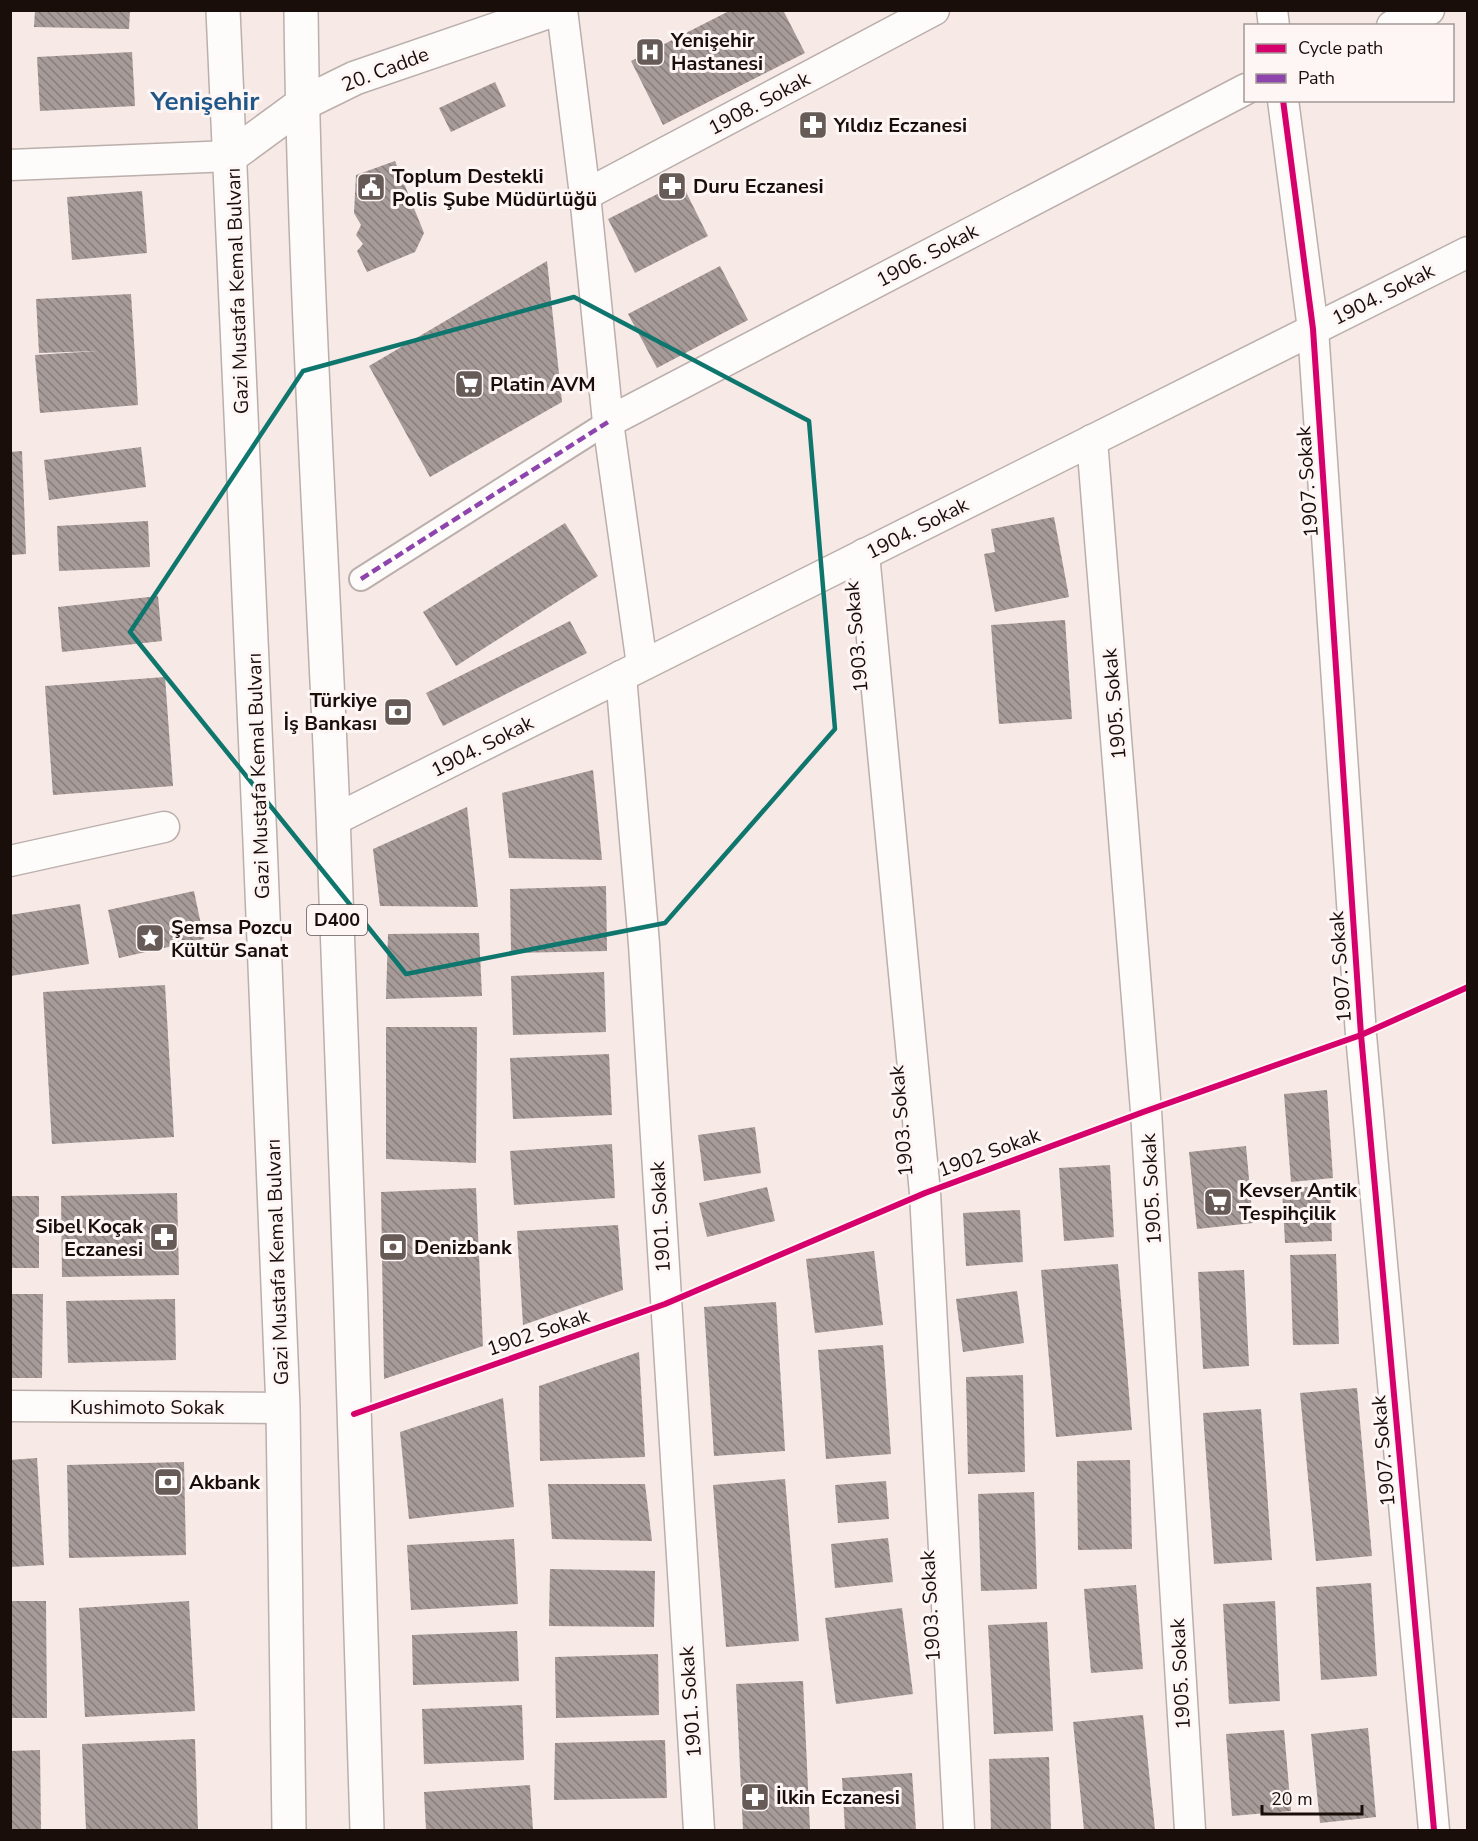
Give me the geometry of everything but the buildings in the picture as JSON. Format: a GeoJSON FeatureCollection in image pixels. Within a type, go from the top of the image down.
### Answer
{"type":"FeatureCollection","features":[{"type":"Feature","properties":{"kind":"main road","name":"Gazi Mustafa Kemal Bulvarı"},"geometry":{"type":"LineString","coordinates":[[223,10],[283,1408],[289,1830]]}},
{"type":"Feature","properties":{"kind":"main road","name":"D400"},"geometry":{"type":"LineString","coordinates":[[302,10],[302,104],[334,820],[367,1830]]}},
{"type":"Feature","properties":{"kind":"main road","name":"20. Cadde"},"geometry":{"type":"LineString","coordinates":[[231,156],[302,104],[355,78],[553,10]]}},
{"type":"Feature","properties":{"kind":"street","name":"1901. Sokak"},"geometry":{"type":"LineString","coordinates":[[562,10],[585,195],[632,671],[644,944],[699,1830]]}},
{"type":"Feature","properties":{"kind":"street","name":"1908. Sokak"},"geometry":{"type":"LineString","coordinates":[[585,195],[934,10]]}},
{"type":"Feature","properties":{"kind":"street"},"geometry":{"type":"LineString","coordinates":[[1397,24],[1429,10]]}},
{"type":"Feature","properties":{"kind":"street","name":"1906. Sokak"},"geometry":{"type":"LineString","coordinates":[[608,422],[1244,90]]}},
{"type":"Feature","properties":{"kind":"street","name":"1907. Sokak"},"geometry":{"type":"LineString","coordinates":[[1283,102],[1313,329],[1361,1035],[1434,1830]]}},
{"type":"Feature","properties":{"kind":"street"},"geometry":{"type":"LineString","coordinates":[[10,165],[231,156]]}},
{"type":"Feature","properties":{"kind":"street","name":"1904. Sokak"},"geometry":{"type":"LineString","coordinates":[[334,820],[1467,252]]}},
{"type":"Feature","properties":{"kind":"street"},"geometry":{"type":"LineString","coordinates":[[361,579],[608,422]]}},
{"type":"Feature","properties":{"kind":"street","name":"1905. Sokak"},"geometry":{"type":"LineString","coordinates":[[1092,440],[1146,1111],[1190,1830]]}},
{"type":"Feature","properties":{"kind":"street","name":"1903. Sokak"},"geometry":{"type":"LineString","coordinates":[[864,554],[925,1193],[959,1830]]}},
{"type":"Feature","properties":{"kind":"street"},"geometry":{"type":"LineString","coordinates":[[10,861],[164,827]]}},
{"type":"Feature","properties":{"kind":"street","name":"Kushimoto Sokak"},"geometry":{"type":"LineString","coordinates":[[10,1406],[283,1408]]}},
{"type":"Feature","properties":{"kind":"highlighted area"},"geometry":{"type":"Polygon","coordinates":[[[574,297],[809,421],[835,729],[665,923],[406,974],[130,632],[303,371],[574,297]]]}},
{"type":"Feature","properties":{"kind":"marked path"},"geometry":{"type":"LineString","coordinates":[[361,579],[608,422]]}},
{"type":"Feature","properties":{"kind":"cycle path"},"geometry":{"type":"LineString","coordinates":[[1283,102],[1313,329],[1361,1035],[1434,1830]]}},
{"type":"Feature","properties":{"kind":"cycle path","name":"1902 Sokak"},"geometry":{"type":"LineString","coordinates":[[354,1414],[665,1304],[925,1193],[1361,1035],[1468,987]]}},
{"type":"Feature","properties":{"kind":"place","name":"Yenişehir Hastanesi"},"geometry":{"type":"Point","coordinates":[650,52]}},
{"type":"Feature","properties":{"kind":"place","name":"Yıldız Eczanesi"},"geometry":{"type":"Point","coordinates":[813,125]}},
{"type":"Feature","properties":{"kind":"place","name":"Duru Eczanesi"},"geometry":{"type":"Point","coordinates":[672,186]}},
{"type":"Feature","properties":{"kind":"place","name":"Toplum Destekli Polis Şube Müdürlüğü"},"geometry":{"type":"Point","coordinates":[371,187]}},
{"type":"Feature","properties":{"kind":"place","name":"Platin AVM"},"geometry":{"type":"Point","coordinates":[469,384]}},
{"type":"Feature","properties":{"kind":"place","name":"Türkiye İş Bankası"},"geometry":{"type":"Point","coordinates":[398,712]}},
{"type":"Feature","properties":{"kind":"place","name":"Şemsa Pozcu Kültür Sanat"},"geometry":{"type":"Point","coordinates":[150,938]}},
{"type":"Feature","properties":{"kind":"place","name":"Kevser Antik Tespihçilik"},"geometry":{"type":"Point","coordinates":[1218,1202]}},
{"type":"Feature","properties":{"kind":"place","name":"Sibel Koçak Eczanesi"},"geometry":{"type":"Point","coordinates":[164,1237]}},
{"type":"Feature","properties":{"kind":"place","name":"Denizbank"},"geometry":{"type":"Point","coordinates":[393,1247]}},
{"type":"Feature","properties":{"kind":"place","name":"Akbank"},"geometry":{"type":"Point","coordinates":[168,1482]}},
{"type":"Feature","properties":{"kind":"place","name":"İlkin Eczanesi"},"geometry":{"type":"Point","coordinates":[755,1797]}},
{"type":"Feature","properties":{"kind":"district","name":"Yenişehir"},"geometry":{"type":"Point","coordinates":[205,101]}}]}
